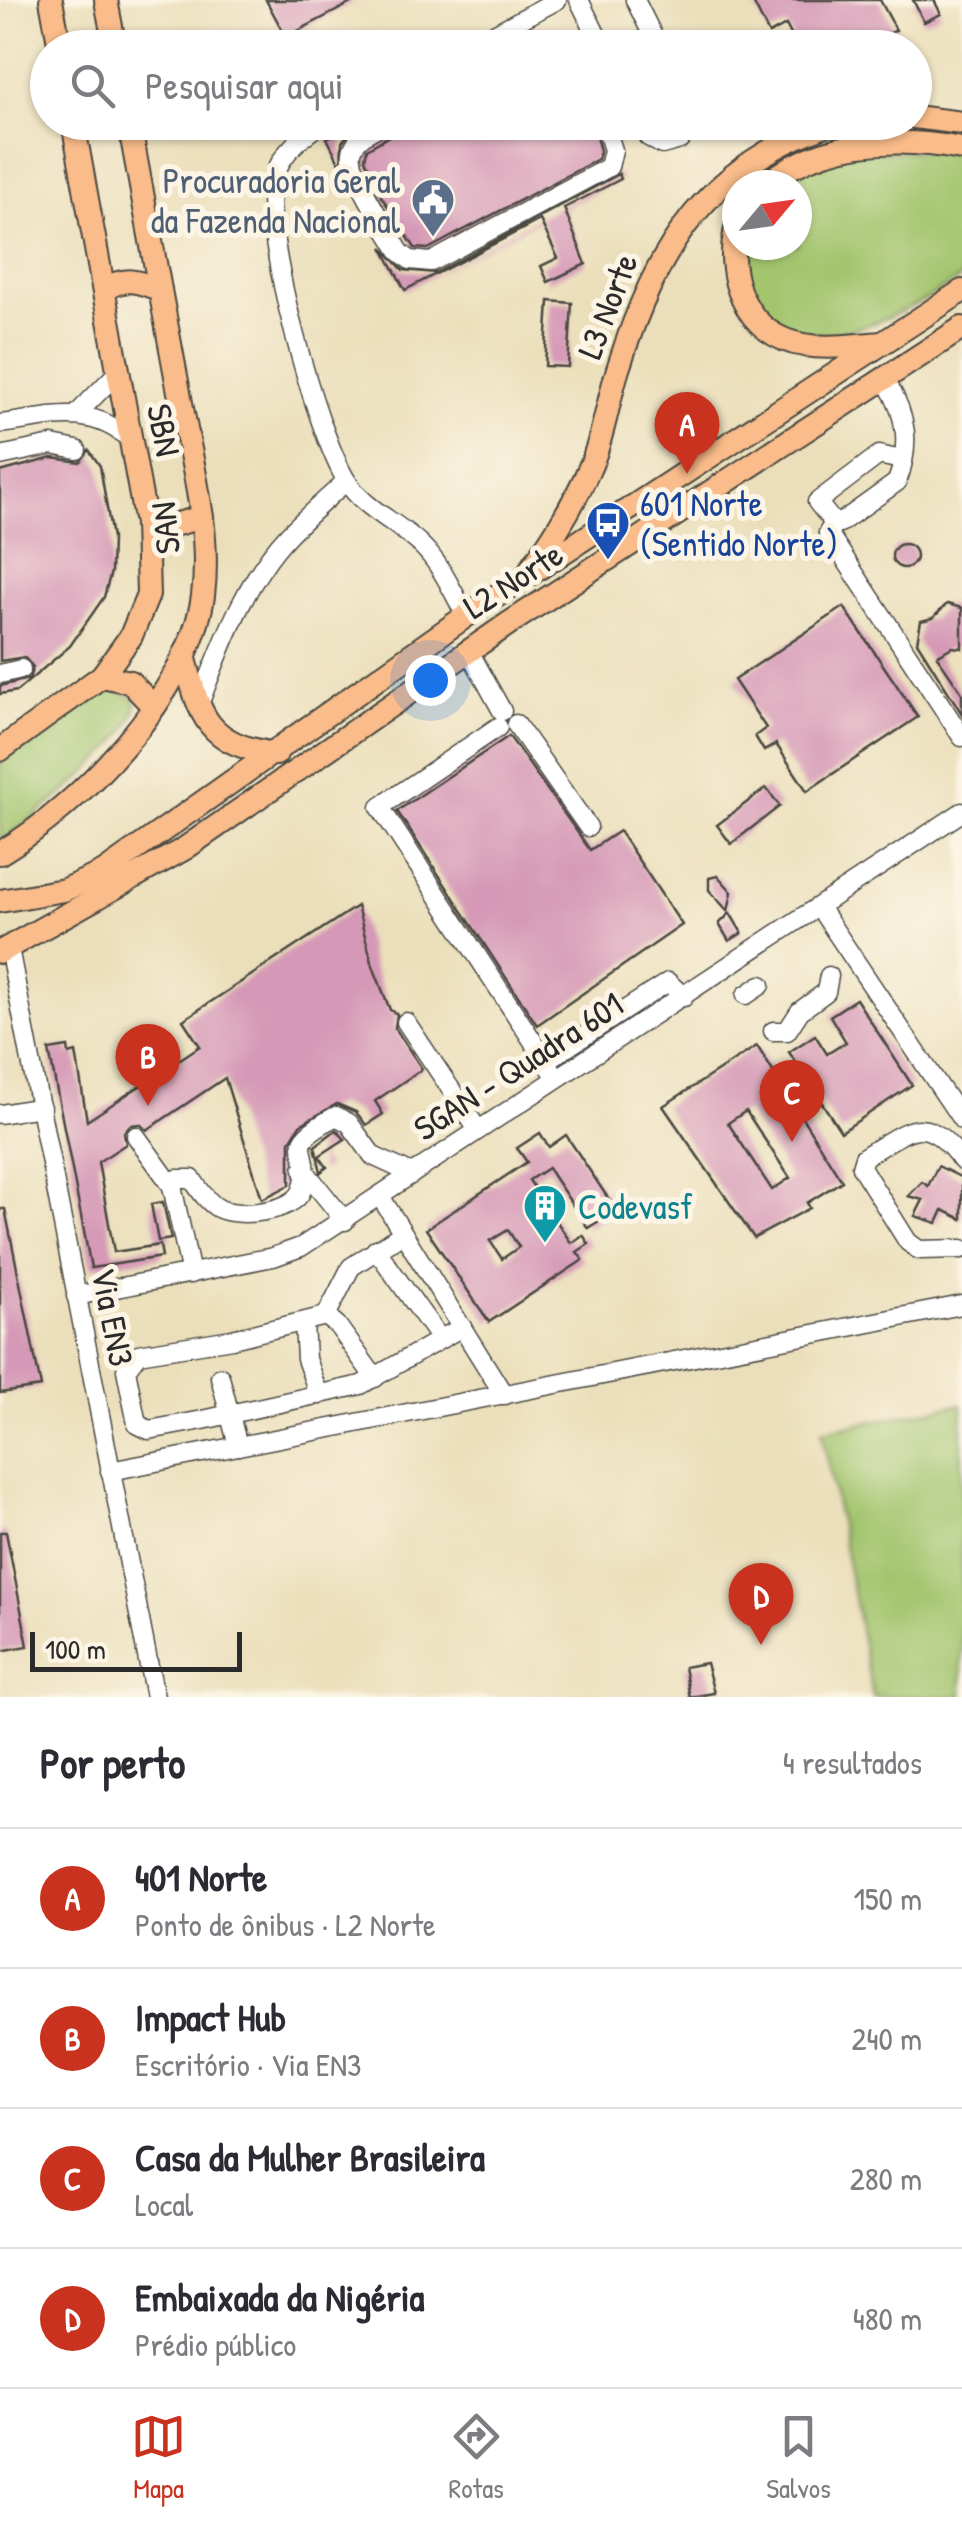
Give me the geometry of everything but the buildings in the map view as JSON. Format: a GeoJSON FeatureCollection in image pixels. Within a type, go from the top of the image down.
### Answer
{"type":"FeatureCollection","features":[{"type":"Feature","properties":{"kind":"main road"},"geometry":{"type":"LineString","coordinates":[[51,0],[57,30]]}},
{"type":"Feature","properties":{"kind":"main road"},"geometry":{"type":"LineString","coordinates":[[106,0],[112,30]]}},
{"type":"Feature","properties":{"kind":"main road"},"geometry":{"type":"LineString","coordinates":[[932,120],[962,124]]}},
{"type":"Feature","properties":{"kind":"main road","name":"SBN"},"geometry":{"type":"LineString","coordinates":[[0,750],[102,676],[131,636],[148,595],[146,524],[76,140]]}},
{"type":"Feature","properties":{"kind":"main road","name":"SAN"},"geometry":{"type":"LineString","coordinates":[[0,853],[86,788],[153,706],[184,655],[203,598],[202,517],[132,140]]}},
{"type":"Feature","properties":{"kind":"main road","name":"L3 Norte"},"geometry":{"type":"LineString","coordinates":[[522,581],[553,538],[592,462],[630,334],[664,254],[718,186],[752,159],[788,140]]}},
{"type":"Feature","properties":{"kind":"main road"},"geometry":{"type":"LineString","coordinates":[[787,170],[799,162],[870,143],[962,149]]}},
{"type":"Feature","properties":{"kind":"main road"},"geometry":{"type":"LineString","coordinates":[[732,260],[735,286],[758,322],[800,344],[886,342]]}},
{"type":"Feature","properties":{"kind":"main road"},"geometry":{"type":"LineString","coordinates":[[104,290],[137,280],[160,290]]}},
{"type":"Feature","properties":{"kind":"main road","name":"L2 Norte"},"geometry":{"type":"LineString","coordinates":[[0,901],[64,890],[104,872],[466,616],[962,291]]}},
{"type":"Feature","properties":{"kind":"main road","name":"L2 Norte"},"geometry":{"type":"LineString","coordinates":[[5,950],[184,849],[469,651],[880,386],[962,328]]}},
{"type":"Feature","properties":{"kind":"main road"},"geometry":{"type":"LineString","coordinates":[[880,386],[962,341]]}},
{"type":"Feature","properties":{"kind":"main road"},"geometry":{"type":"LineString","coordinates":[[146,524],[170,526],[202,517]]}},
{"type":"Feature","properties":{"kind":"main road"},"geometry":{"type":"LineString","coordinates":[[184,655],[198,708],[230,744],[276,754]]}},
{"type":"Feature","properties":{"kind":"main road"},"geometry":{"type":"LineString","coordinates":[[102,676],[130,682],[153,706]]}},
{"type":"Feature","properties":{"kind":"street"},"geometry":{"type":"LineString","coordinates":[[503,30],[557,0]]}},
{"type":"Feature","properties":{"kind":"street"},"geometry":{"type":"LineString","coordinates":[[579,0],[594,30]]}},
{"type":"Feature","properties":{"kind":"street"},"geometry":{"type":"LineString","coordinates":[[635,0],[651,30]]}},
{"type":"Feature","properties":{"kind":"street"},"geometry":{"type":"LineString","coordinates":[[299,140],[282,160],[272,184],[272,222],[290,309],[328,438],[346,481],[367,504],[422,546],[466,616]]}},
{"type":"Feature","properties":{"kind":"street"},"geometry":{"type":"LineString","coordinates":[[354,140],[354,168],[400,252],[410,260],[431,262],[608,166],[613,150],[610,140]]}},
{"type":"Feature","properties":{"kind":"street"},"geometry":{"type":"LineString","coordinates":[[653,140],[662,145],[680,140]]}},
{"type":"Feature","properties":{"kind":"street"},"geometry":{"type":"LineString","coordinates":[[76,415],[117,373]]}},
{"type":"Feature","properties":{"kind":"street"},"geometry":{"type":"LineString","coordinates":[[834,523],[840,523],[897,482],[906,438],[904,413],[880,386]]}},
{"type":"Feature","properties":{"kind":"street"},"geometry":{"type":"LineString","coordinates":[[0,424],[76,415],[104,419],[131,440]]}},
{"type":"Feature","properties":{"kind":"street"},"geometry":{"type":"LineString","coordinates":[[0,456],[52,446],[78,450]]}},
{"type":"Feature","properties":{"kind":"street"},"geometry":{"type":"LineString","coordinates":[[834,523],[817,502],[819,498],[879,455],[902,460]]}},
{"type":"Feature","properties":{"kind":"street"},"geometry":{"type":"LineString","coordinates":[[198,708],[230,630],[261,572],[286,536],[346,481]]}},
{"type":"Feature","properties":{"kind":"street"},"geometry":{"type":"LineString","coordinates":[[834,523],[828,533],[962,737]]}},
{"type":"Feature","properties":{"kind":"street"},"geometry":{"type":"LineString","coordinates":[[469,651],[505,721],[588,827]]}},
{"type":"Feature","properties":{"kind":"street"},"geometry":{"type":"LineString","coordinates":[[0,674],[20,669]]}},
{"type":"Feature","properties":{"kind":"street"},"geometry":{"type":"LineString","coordinates":[[505,721],[380,807],[557,1078]]}},
{"type":"Feature","properties":{"kind":"street","name":"SGAN - Quadra 601"},"geometry":{"type":"LineString","coordinates":[[76,1296],[273,1258],[301,1248],[962,812]]}},
{"type":"Feature","properties":{"kind":"street"},"geometry":{"type":"LineString","coordinates":[[820,907],[962,1120]]}},
{"type":"Feature","properties":{"kind":"street","name":"Via EN3"},"geometry":{"type":"LineString","coordinates":[[5,950],[40,1107],[155,1697]]}},
{"type":"Feature","properties":{"kind":"street"},"geometry":{"type":"LineString","coordinates":[[773,1031],[787,1030],[800,1012],[826,992],[829,976]]}},
{"type":"Feature","properties":{"kind":"street"},"geometry":{"type":"LineString","coordinates":[[546,1061],[668,982],[684,997]]}},
{"type":"Feature","properties":{"kind":"street"},"geometry":{"type":"LineString","coordinates":[[406,1022],[478,1130]]}},
{"type":"Feature","properties":{"kind":"street"},"geometry":{"type":"LineString","coordinates":[[0,1114],[40,1107]]}},
{"type":"Feature","properties":{"kind":"street"},"geometry":{"type":"LineString","coordinates":[[172,1186],[185,1176],[213,1206],[228,1212],[278,1208],[294,1201],[302,1190],[300,1142],[307,1132],[336,1116],[349,1123],[373,1156],[412,1174]]}},
{"type":"Feature","properties":{"kind":"street"},"geometry":{"type":"LineString","coordinates":[[962,1161],[944,1137],[929,1128],[912,1129],[864,1157],[861,1168],[908,1242],[919,1250],[962,1249]]}},
{"type":"Feature","properties":{"kind":"street"},"geometry":{"type":"LineString","coordinates":[[136,1136],[172,1186],[190,1274]]}},
{"type":"Feature","properties":{"kind":"street"},"geometry":{"type":"LineString","coordinates":[[303,1170],[345,1221]]}},
{"type":"Feature","properties":{"kind":"street"},"geometry":{"type":"LineString","coordinates":[[380,1196],[504,1395]]}},
{"type":"Feature","properties":{"kind":"street"},"geometry":{"type":"LineString","coordinates":[[326,1316],[342,1280],[376,1249],[403,1233]]}},
{"type":"Feature","properties":{"kind":"street"},"geometry":{"type":"LineString","coordinates":[[376,1249],[440,1339]]}},
{"type":"Feature","properties":{"kind":"street"},"geometry":{"type":"LineString","coordinates":[[110,1471],[962,1305]]}},
{"type":"Feature","properties":{"kind":"street"},"geometry":{"type":"LineString","coordinates":[[326,1316],[138,1354],[126,1364],[135,1419],[142,1428],[319,1395],[375,1378],[462,1327]]}},
{"type":"Feature","properties":{"kind":"street"},"geometry":{"type":"LineString","coordinates":[[326,1316],[337,1324],[375,1378]]}},
{"type":"Feature","properties":{"kind":"street"},"geometry":{"type":"LineString","coordinates":[[304,1322],[306,1359],[319,1395]]}},
{"type":"Feature","properties":{"kind":"street"},"geometry":{"type":"LineString","coordinates":[[220,1376],[238,1446]]}},
{"type":"Feature","properties":{"kind":"green space"},"geometry":{"type":"Polygon","coordinates":[[[962,151],[962,277],[898,313],[862,327],[827,334],[796,332],[769,318],[751,290],[746,260],[812,260],[812,170],[805,170],[841,152],[962,151]]]}},
{"type":"Feature","properties":{"kind":"green space"},"geometry":{"type":"Polygon","coordinates":[[[114,687],[135,699],[133,715],[122,735],[82,777],[0,842],[0,762],[114,687]]]}},
{"type":"Feature","properties":{"kind":"green space"},"geometry":{"type":"Polygon","coordinates":[[[962,1404],[962,1697],[873,1697],[822,1431],[962,1404]]]}},
{"type":"Feature","properties":{"kind":"place","name":"Procuradoria Geral da Fazenda Nacional"},"geometry":{"type":"Point","coordinates":[433,238]}},
{"type":"Feature","properties":{"kind":"place","name":"401 Norte"},"geometry":{"type":"Point","coordinates":[687,474]}},
{"type":"Feature","properties":{"kind":"place","name":"601 Norte (Sentido Norte)"},"geometry":{"type":"Point","coordinates":[608,561]}},
{"type":"Feature","properties":{"kind":"place","name":"Impact Hub"},"geometry":{"type":"Point","coordinates":[148,1106]}},
{"type":"Feature","properties":{"kind":"place","name":"Casa da Mulher Brasileira"},"geometry":{"type":"Point","coordinates":[792,1142]}},
{"type":"Feature","properties":{"kind":"place","name":"Codevasf"},"geometry":{"type":"Point","coordinates":[545,1244]}},
{"type":"Feature","properties":{"kind":"place","name":"Embaixada da Nigéria"},"geometry":{"type":"Point","coordinates":[761,1645]}}]}
